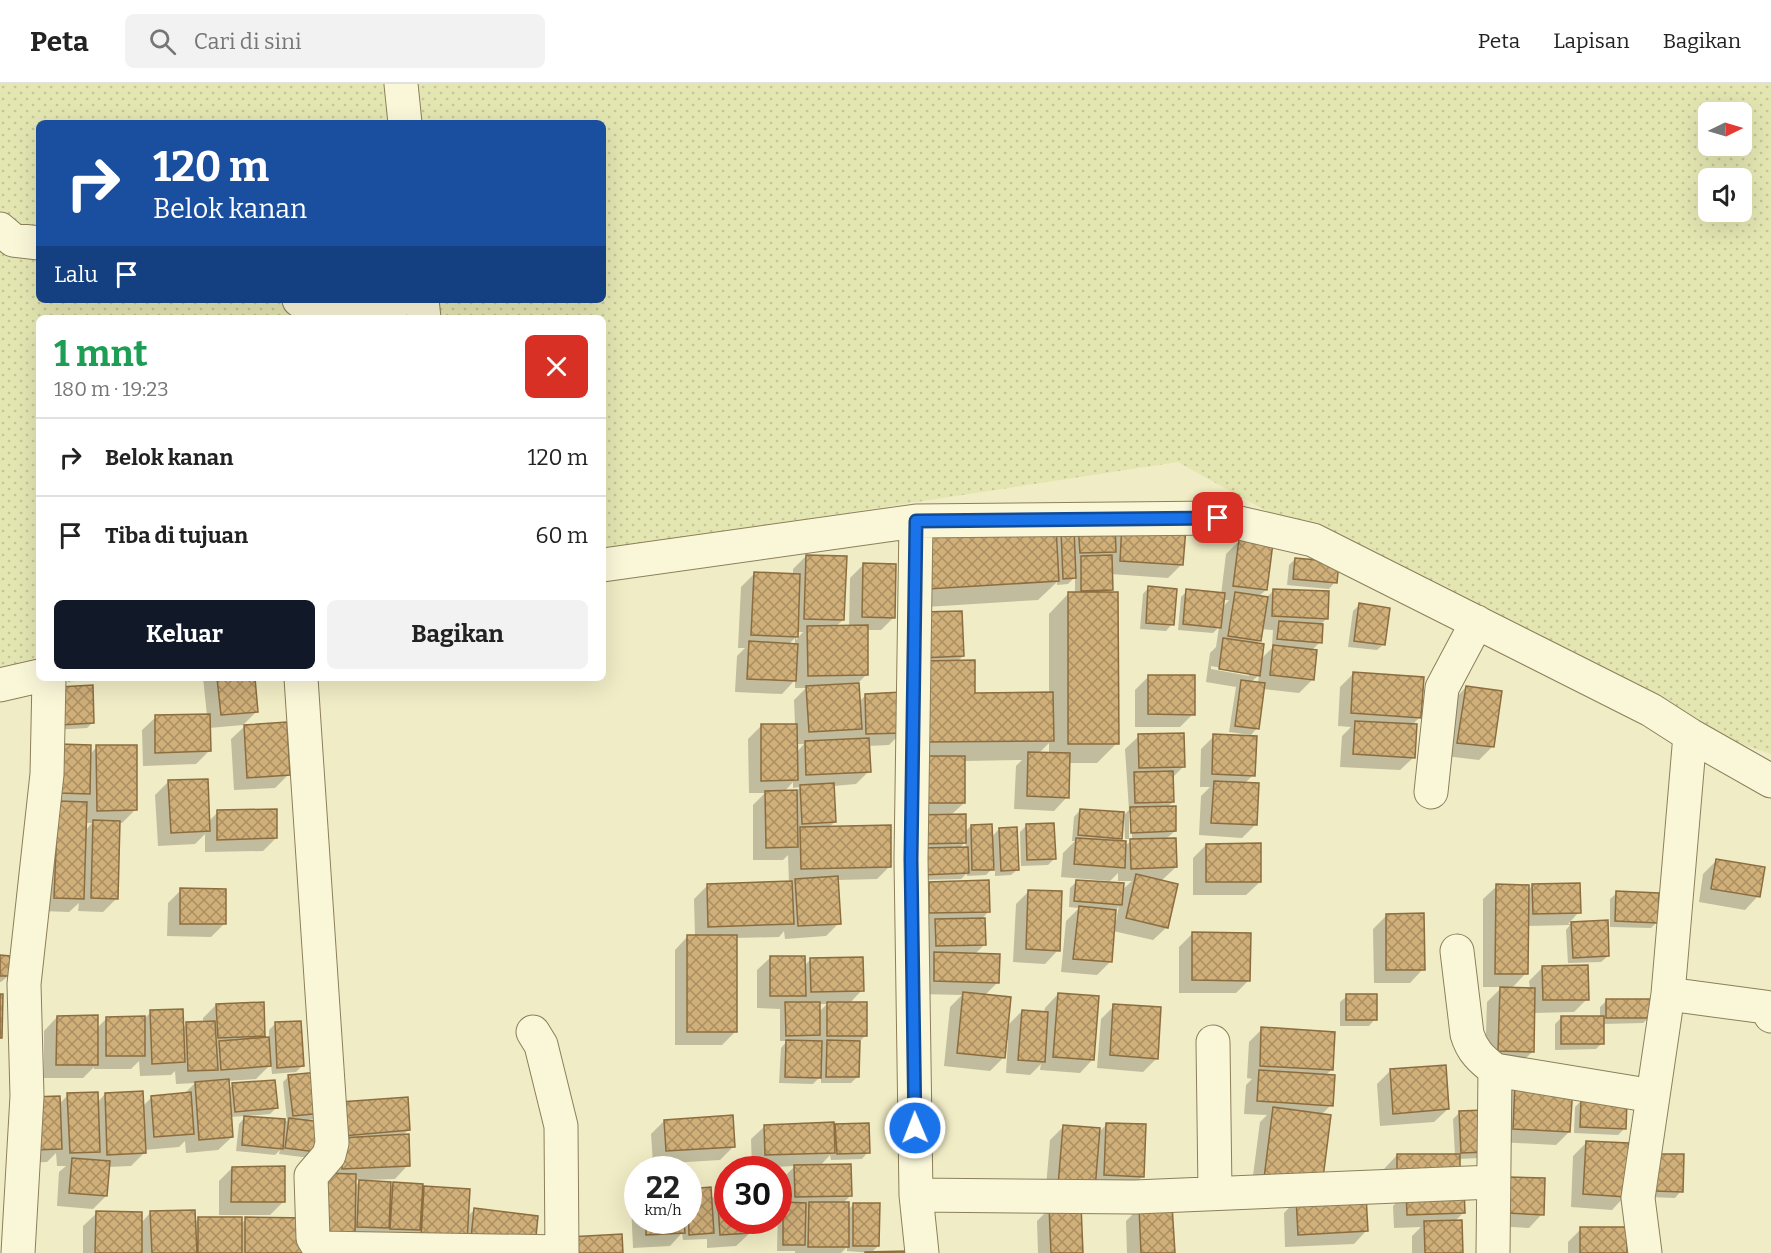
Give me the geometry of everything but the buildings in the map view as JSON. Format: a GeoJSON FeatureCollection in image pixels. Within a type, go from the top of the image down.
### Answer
{"type":"FeatureCollection","features":[{"type":"Feature","properties":{"kind":"street"},"geometry":{"type":"LineString","coordinates":[[401,84],[405,120]]}},
{"type":"Feature","properties":{"kind":"street"},"geometry":{"type":"LineString","coordinates":[[0,229],[13,240],[36,243]]}},
{"type":"Feature","properties":{"kind":"street"},"geometry":{"type":"LineString","coordinates":[[317,303],[352,309],[383,303]]}},
{"type":"Feature","properties":{"kind":"street"},"geometry":{"type":"LineString","coordinates":[[606,565],[916,521],[1218,518],[1313,540],[1651,710],[1771,781]]}},
{"type":"Feature","properties":{"kind":"street"},"geometry":{"type":"LineString","coordinates":[[916,521],[911,859],[916,1195],[922,1253]]}},
{"type":"Feature","properties":{"kind":"street"},"geometry":{"type":"LineString","coordinates":[[1431,792],[1442,688],[1477,622]]}},
{"type":"Feature","properties":{"kind":"street"},"geometry":{"type":"LineString","coordinates":[[0,685],[36,677]]}},
{"type":"Feature","properties":{"kind":"street"},"geometry":{"type":"LineString","coordinates":[[18,1253],[27,1096],[24,984],[47,774],[49,681]]}},
{"type":"Feature","properties":{"kind":"street"},"geometry":{"type":"LineString","coordinates":[[301,681],[332,1143],[328,1155],[311,1176],[313,1238],[320,1248],[562,1253],[561,1126],[542,1045],[533,1032]]}},
{"type":"Feature","properties":{"kind":"street"},"geometry":{"type":"LineString","coordinates":[[1645,1253],[1638,1198],[1668,994],[1690,735]]}},
{"type":"Feature","properties":{"kind":"street"},"geometry":{"type":"LineString","coordinates":[[1457,951],[1470,1046],[1476,1055],[1495,1070],[1653,1096]]}},
{"type":"Feature","properties":{"kind":"street"},"geometry":{"type":"LineString","coordinates":[[1668,994],[1765,1007],[1771,1016]]}},
{"type":"Feature","properties":{"kind":"street"},"geometry":{"type":"LineString","coordinates":[[1214,1042],[1215,1192]]}},
{"type":"Feature","properties":{"kind":"street"},"geometry":{"type":"LineString","coordinates":[[1493,1253],[1495,1070]]}},
{"type":"Feature","properties":{"kind":"street"},"geometry":{"type":"LineString","coordinates":[[916,1195],[1136,1197],[1493,1182]]}},
{"type":"Feature","properties":{"kind":"green space"},"geometry":{"type":"Polygon","coordinates":[[[0,84],[1771,84],[1771,754],[1608,701],[1178,462],[606,550],[606,315],[36,315],[36,681],[77,681],[0,701],[0,84]]]}},
{"type":"Feature","properties":{"kind":"route"},"geometry":{"type":"LineString","coordinates":[[915,1128],[911,859],[916,521],[1218,518]]}}]}
